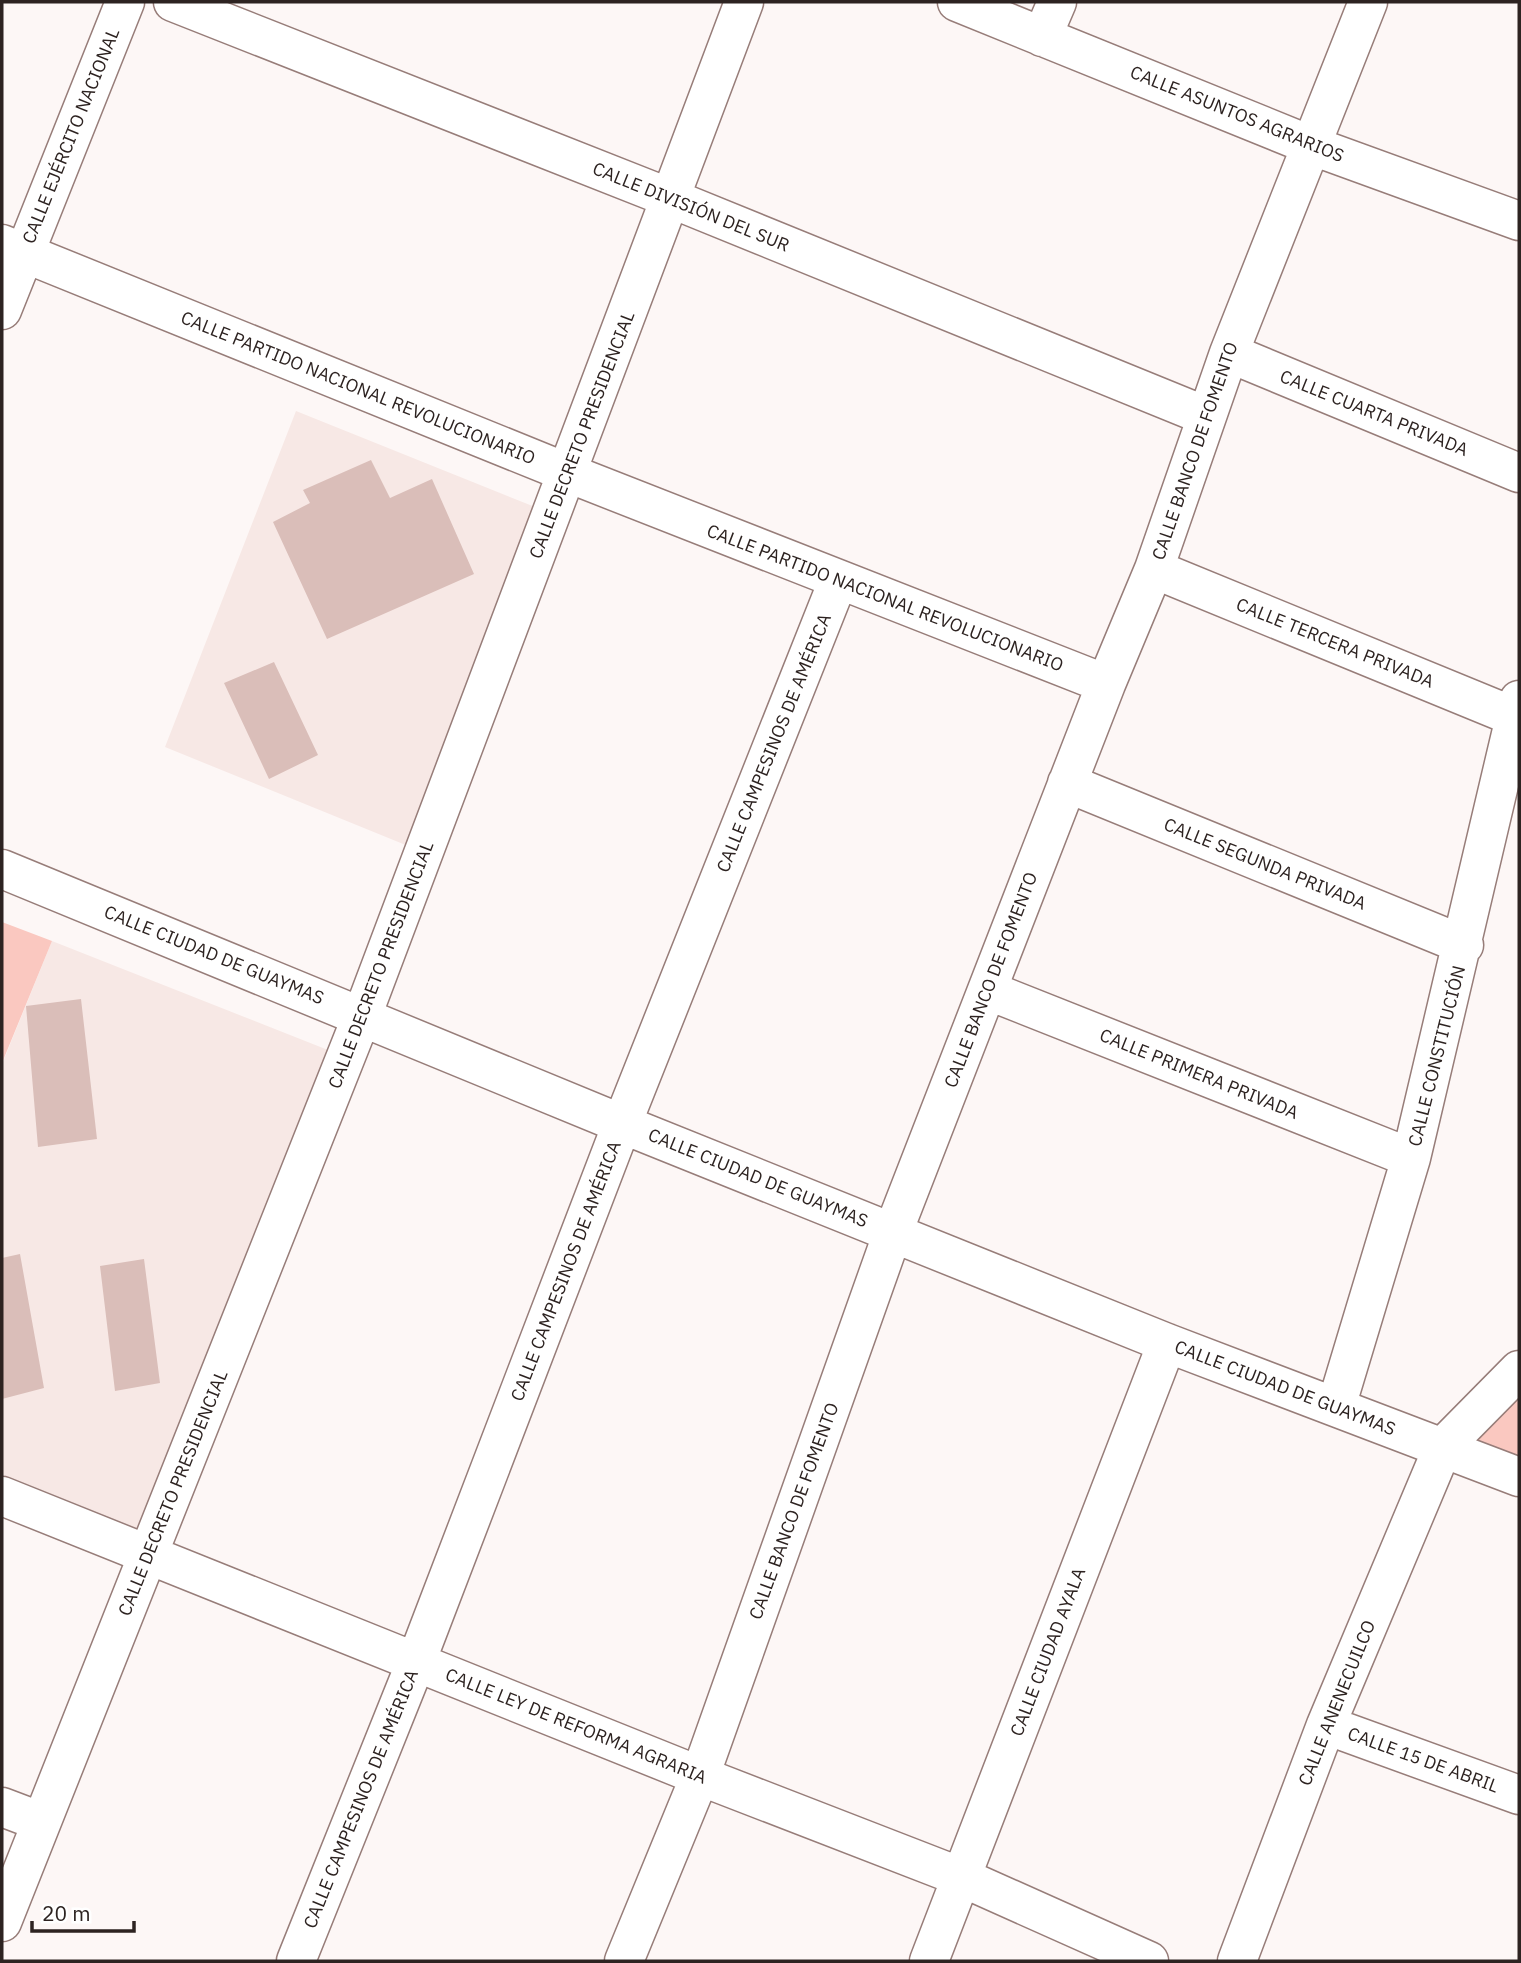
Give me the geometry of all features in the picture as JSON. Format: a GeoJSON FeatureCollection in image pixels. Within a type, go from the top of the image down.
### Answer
{"type":"FeatureCollection","features":[{"type":"Feature","properties":{"kind":"street","name":"CALLE EJÉRCITO NACIONAL"},"geometry":{"type":"LineString","coordinates":[[2,310],[13,249],[124,2]]}},
{"type":"Feature","properties":{"kind":"street","name":"CALLE DIVISIÓN DEL SUR"},"geometry":{"type":"LineString","coordinates":[[173,2],[670,198],[1206,416]]}},
{"type":"Feature","properties":{"kind":"street","name":"CALLE DECRETO PRESIDENCIAL"},"geometry":{"type":"LineString","coordinates":[[2,1922],[362,1016],[744,2]]}},
{"type":"Feature","properties":{"kind":"street","name":"CALLE ASUNTOS AGRARIOS"},"geometry":{"type":"LineString","coordinates":[[957,2],[1310,145],[1519,221]]}},
{"type":"Feature","properties":{"kind":"street"},"geometry":{"type":"LineString","coordinates":[[1042,37],[1057,2]]}},
{"type":"Feature","properties":{"kind":"street","name":"CALLE BANCO DE FOMENTO"},"geometry":{"type":"LineString","coordinates":[[624,1961],[700,1776],[893,1232],[1067,783],[1154,569],[1229,353],[1368,2]]}},
{"type":"Feature","properties":{"kind":"street","name":"CALLE PARTIDO NACIONAL REVOLUCIONARIO"},"geometry":{"type":"LineString","coordinates":[[13,249],[838,581],[1106,684]]}},
{"type":"Feature","properties":{"kind":"street","name":"CALLE CUARTA PRIVADA"},"geometry":{"type":"LineString","coordinates":[[1229,353],[1519,472]]}},
{"type":"Feature","properties":{"kind":"street","name":"CALLE TERCERA PRIVADA"},"geometry":{"type":"LineString","coordinates":[[1154,569],[1517,708]]}},
{"type":"Feature","properties":{"kind":"street","name":"CALLE CAMPESINOS DE AMÉRICA"},"geometry":{"type":"LineString","coordinates":[[296,1961],[416,1662],[622,1124],[838,581]]}},
{"type":"Feature","properties":{"kind":"street","name":"CALLE CONSTITUCIÓN"},"geometry":{"type":"LineString","coordinates":[[1336,1407],[1411,1158],[1464,945],[1517,708]]}},
{"type":"Feature","properties":{"kind":"street","name":"CALLE SEGUNDA PRIVADA"},"geometry":{"type":"LineString","coordinates":[[1067,783],[1464,945]]}},
{"type":"Feature","properties":{"kind":"street","name":"CALLE CIUDAD DE GUAYMAS"},"geometry":{"type":"LineString","coordinates":[[2,869],[622,1124],[1167,1343],[1519,1477]]}},
{"type":"Feature","properties":{"kind":"street","name":"CALLE PRIMERA PRIVADA"},"geometry":{"type":"LineString","coordinates":[[987,990],[1411,1158]]}},
{"type":"Feature","properties":{"kind":"street","name":"CALLE CIUDAD AYALA"},"geometry":{"type":"LineString","coordinates":[[929,1961],[1167,1343]]}},
{"type":"Feature","properties":{"kind":"street"},"geometry":{"type":"LineString","coordinates":[[1443,1447],[1519,1370]]}},
{"type":"Feature","properties":{"kind":"street","name":"CALLE ANENECUILCO"},"geometry":{"type":"LineString","coordinates":[[1237,1961],[1326,1725],[1443,1447]]}},
{"type":"Feature","properties":{"kind":"street","name":"CALLE LEY DE REFORMA AGRARIA"},"geometry":{"type":"LineString","coordinates":[[2,1496],[700,1776],[961,1877],[1149,1961]]}},
{"type":"Feature","properties":{"kind":"street","name":"CALLE 15 DE ABRIL"},"geometry":{"type":"LineString","coordinates":[[1326,1725],[1519,1795]]}},
{"type":"Feature","properties":{"kind":"street"},"geometry":{"type":"LineString","coordinates":[[2,1807],[40,1821]]}},
{"type":"Feature","properties":{"kind":"shaded area"},"geometry":{"type":"Polygon","coordinates":[[[296,411],[550,513],[413,848],[165,747],[296,411]]]}},
{"type":"Feature","properties":{"kind":"shaded area"},"geometry":{"type":"Polygon","coordinates":[[[2,922],[52,941],[2,1063],[2,922]]]}},
{"type":"Feature","properties":{"kind":"shaded area"},"geometry":{"type":"Polygon","coordinates":[[[52,941],[328,1050],[145,1539],[2,1482],[2,1064],[52,941]]]}},
{"type":"Feature","properties":{"kind":"shaded area"},"geometry":{"type":"Polygon","coordinates":[[[1519,1370],[1519,1477],[1443,1447],[1519,1370]]]}},
{"type":"Feature","properties":{"kind":"building"},"geometry":{"type":"Polygon","coordinates":[[[371,460],[390,498],[432,479],[474,574],[327,639],[273,522],[310,503],[303,490],[371,460]]]}},
{"type":"Feature","properties":{"kind":"building"},"geometry":{"type":"Polygon","coordinates":[[[274,662],[318,755],[269,779],[224,683],[274,662]]]}},
{"type":"Feature","properties":{"kind":"building"},"geometry":{"type":"Polygon","coordinates":[[[81,999],[97,1139],[38,1147],[26,1006],[81,999]]]}},
{"type":"Feature","properties":{"kind":"building"},"geometry":{"type":"Polygon","coordinates":[[[20,1254],[44,1388],[2,1399],[2,1258],[20,1254]]]}},
{"type":"Feature","properties":{"kind":"building"},"geometry":{"type":"Polygon","coordinates":[[[144,1259],[160,1383],[115,1391],[100,1266],[144,1259]]]}}]}
